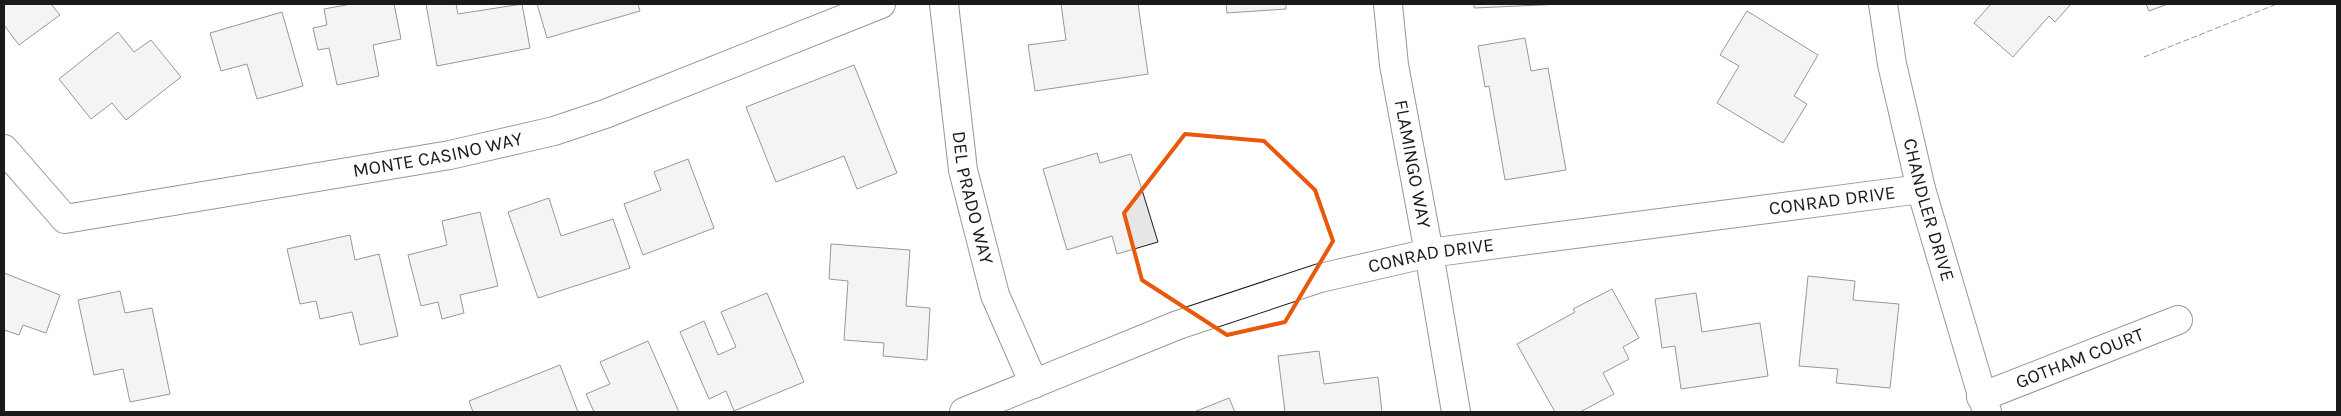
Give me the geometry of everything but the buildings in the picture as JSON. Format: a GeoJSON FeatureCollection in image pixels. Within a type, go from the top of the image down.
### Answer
{"type":"FeatureCollection","features":[{"type":"Feature","properties":{"kind":"street","name":"MONTE CASINO WAY"},"geometry":{"type":"LineString","coordinates":[[4,149],[65,218],[450,156],[554,131],[605,114],[881,4]]}},
{"type":"Feature","properties":{"kind":"street","name":"DEL PRADO WAY"},"geometry":{"type":"LineString","coordinates":[[944,4],[945,25],[964,170],[995,295],[1034,384]]}},
{"type":"Feature","properties":{"kind":"street","name":"FLAMINGO WAY"},"geometry":{"type":"LineString","coordinates":[[1388,4],[1394,65],[1430,253],[1456,412]]}},
{"type":"Feature","properties":{"kind":"street","name":"CHANDLER DRIVE"},"geometry":{"type":"LineString","coordinates":[[1883,4],[1892,64],[1921,189],[1984,404]]}},
{"type":"Feature","properties":{"kind":"street","name":"CONRAD DRIVE"},"geometry":{"type":"LineString","coordinates":[[964,412],[1188,322],[1320,278],[1430,253],[1921,189]]}},
{"type":"Feature","properties":{"kind":"street","name":"GOTHAM COURT"},"geometry":{"type":"LineString","coordinates":[[1984,404],[2178,320]]}},
{"type":"Feature","properties":{"kind":"highlighted area"},"geometry":{"type":"Polygon","coordinates":[[[1185,134],[1264,141],[1315,190],[1333,241],[1285,322],[1227,335],[1142,280],[1124,213],[1185,134]]]}},
{"type":"Feature","properties":{"kind":"fence"},"geometry":{"type":"LineString","coordinates":[[2144,57],[2277,4]]}}]}
